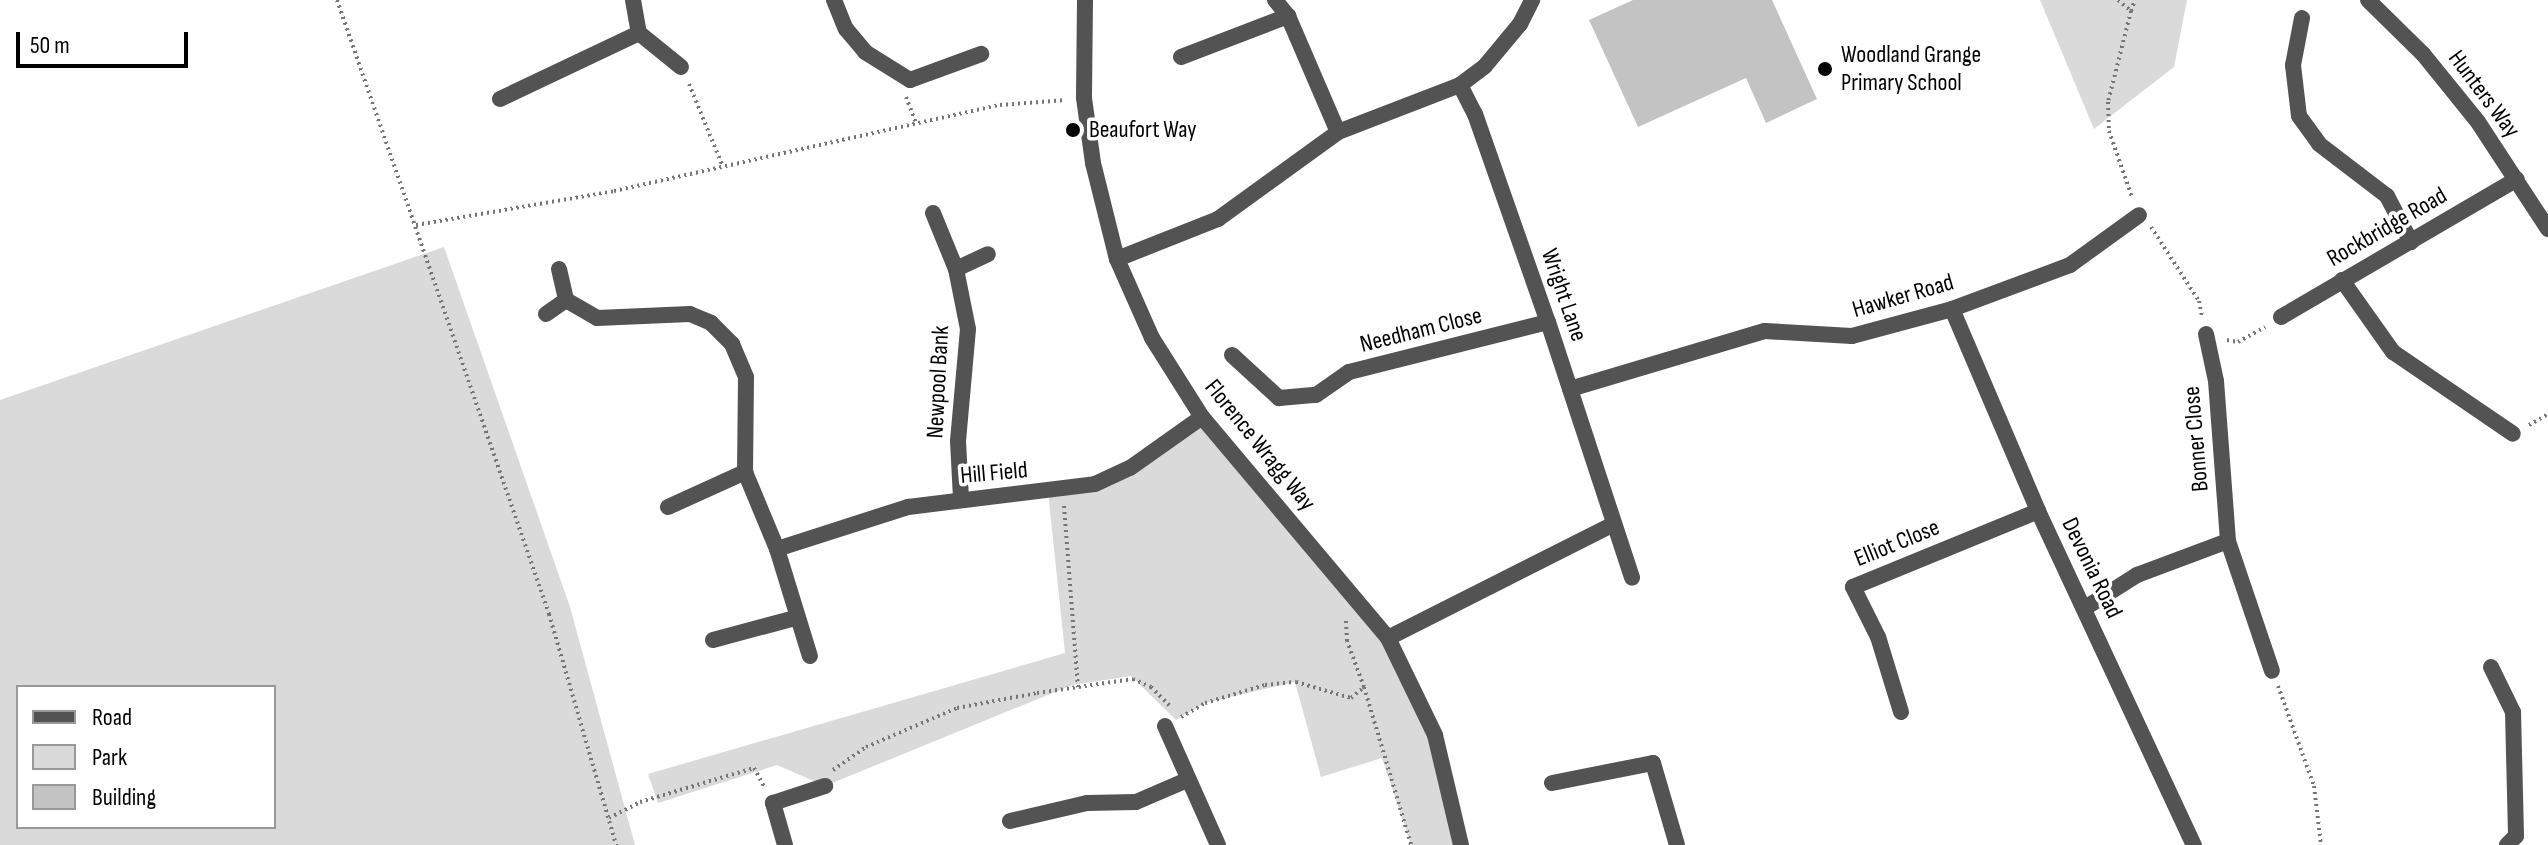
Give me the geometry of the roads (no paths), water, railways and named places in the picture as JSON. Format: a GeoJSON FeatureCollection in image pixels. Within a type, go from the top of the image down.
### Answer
{"type":"FeatureCollection","features":[{"type":"Feature","properties":{"kind":"street"},"geometry":{"type":"LineString","coordinates":[[633,0],[639,33],[681,67]]}},
{"type":"Feature","properties":{"kind":"street"},"geometry":{"type":"LineString","coordinates":[[834,0],[846,29],[865,52],[908,88],[981,54]]}},
{"type":"Feature","properties":{"kind":"street","name":"Florence Wragg Way"},"geometry":{"type":"LineString","coordinates":[[1085,0],[1084,98],[1093,163],[1117,259],[1152,338],[1202,417],[1388,638],[1435,735],[1461,845]]}},
{"type":"Feature","properties":{"kind":"street"},"geometry":{"type":"LineString","coordinates":[[1275,0],[1288,16],[1338,132]]}},
{"type":"Feature","properties":{"kind":"street"},"geometry":{"type":"LineString","coordinates":[[1117,259],[1218,219],[1338,132],[1460,85],[1485,66],[1520,24],[1532,0]]}},
{"type":"Feature","properties":{"kind":"street","name":"Hunters Way"},"geometry":{"type":"LineString","coordinates":[[2368,0],[2423,54],[2517,179],[2548,229]]}},
{"type":"Feature","properties":{"kind":"street"},"geometry":{"type":"LineString","coordinates":[[1181,57],[1288,16]]}},
{"type":"Feature","properties":{"kind":"street"},"geometry":{"type":"LineString","coordinates":[[2302,18],[2293,65],[2299,116],[2319,144],[2387,196],[2411,242]]}},
{"type":"Feature","properties":{"kind":"street"},"geometry":{"type":"LineString","coordinates":[[500,99],[639,33]]}},
{"type":"Feature","properties":{"kind":"street","name":"Wright Lane"},"geometry":{"type":"LineString","coordinates":[[1460,85],[1475,114],[1548,322],[1612,525],[1632,578]]}},
{"type":"Feature","properties":{"kind":"street","name":"Rockbridge Road"},"geometry":{"type":"LineString","coordinates":[[2281,317],[2517,179]]}},
{"type":"Feature","properties":{"kind":"street","name":"Newpool Bank"},"geometry":{"type":"LineString","coordinates":[[933,213],[956,269],[968,329],[958,441],[961,499]]}},
{"type":"Feature","properties":{"kind":"street","name":"Hawker Road"},"geometry":{"type":"LineString","coordinates":[[1570,389],[1765,331],[1852,336],[1952,309],[2070,265],[2139,215]]}},
{"type":"Feature","properties":{"kind":"street"},"geometry":{"type":"LineString","coordinates":[[956,269],[988,254]]}},
{"type":"Feature","properties":{"kind":"street"},"geometry":{"type":"LineString","coordinates":[[559,269],[566,300],[597,318],[690,314],[711,323],[732,344],[746,377],[745,472],[777,549],[795,618],[810,656]]}},
{"type":"Feature","properties":{"kind":"street"},"geometry":{"type":"LineString","coordinates":[[2342,280],[2393,352],[2513,434]]}},
{"type":"Feature","properties":{"kind":"street"},"geometry":{"type":"LineString","coordinates":[[546,314],[566,300]]}},
{"type":"Feature","properties":{"kind":"street","name":"Devonia Road"},"geometry":{"type":"LineString","coordinates":[[1952,309],[2038,511],[2194,845]]}},
{"type":"Feature","properties":{"kind":"street","name":"Needham Close"},"geometry":{"type":"LineString","coordinates":[[1232,355],[1279,398],[1316,395],[1349,372],[1548,322]]}},
{"type":"Feature","properties":{"kind":"street","name":"Bonner Close"},"geometry":{"type":"LineString","coordinates":[[2206,334],[2216,381],[2228,541],[2272,671]]}},
{"type":"Feature","properties":{"kind":"street","name":"Hill Field"},"geometry":{"type":"LineString","coordinates":[[777,549],[908,507],[1095,484],[1130,468],[1202,417]]}},
{"type":"Feature","properties":{"kind":"street"},"geometry":{"type":"LineString","coordinates":[[668,507],[745,472]]}},
{"type":"Feature","properties":{"kind":"street","name":"Elliot Close"},"geometry":{"type":"LineString","coordinates":[[1901,712],[1878,637],[1853,587],[2038,511]]}},
{"type":"Feature","properties":{"kind":"street"},"geometry":{"type":"LineString","coordinates":[[1388,638],[1612,525]]}},
{"type":"Feature","properties":{"kind":"street"},"geometry":{"type":"LineString","coordinates":[[2085,608],[2137,575],[2228,541]]}},
{"type":"Feature","properties":{"kind":"street"},"geometry":{"type":"LineString","coordinates":[[713,640],[795,618]]}},
{"type":"Feature","properties":{"kind":"street"},"geometry":{"type":"LineString","coordinates":[[2491,667],[2513,712],[2515,842]]}},
{"type":"Feature","properties":{"kind":"street"},"geometry":{"type":"LineString","coordinates":[[1165,726],[1218,845]]}},
{"type":"Feature","properties":{"kind":"street"},"geometry":{"type":"LineString","coordinates":[[1552,783],[1653,763],[1677,845]]}},
{"type":"Feature","properties":{"kind":"street"},"geometry":{"type":"LineString","coordinates":[[1010,821],[1087,803],[1136,802],[1187,780]]}},
{"type":"Feature","properties":{"kind":"street"},"geometry":{"type":"LineString","coordinates":[[785,845],[773,803],[825,786]]}},
{"type":"Feature","properties":{"kind":"place","name":"Woodland Grange Primary School"},"geometry":{"type":"Point","coordinates":[1825,69]}},
{"type":"Feature","properties":{"kind":"place","name":"Beaufort Way"},"geometry":{"type":"Point","coordinates":[1073,130]}}]}
